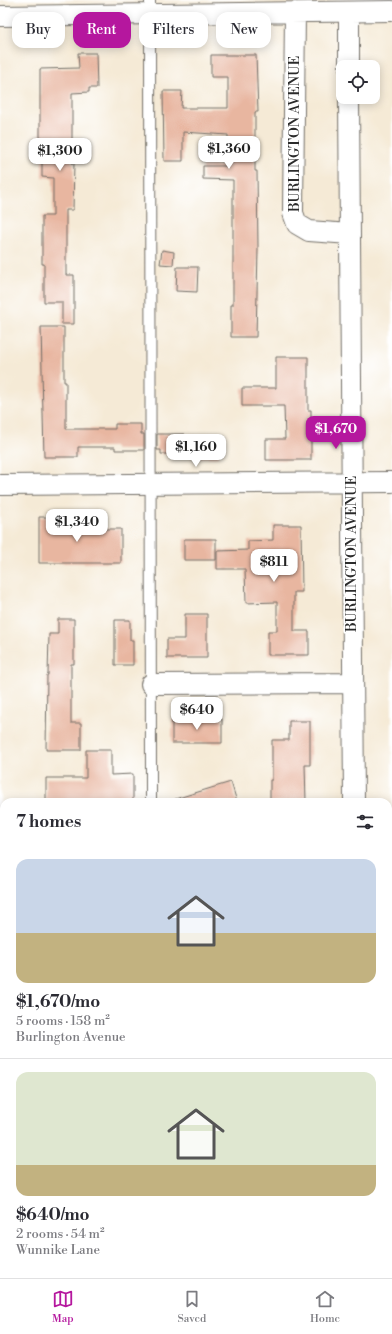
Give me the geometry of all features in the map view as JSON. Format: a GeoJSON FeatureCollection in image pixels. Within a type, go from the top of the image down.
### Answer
{"type":"FeatureCollection","features":[{"type":"Feature","properties":{"kind":"street"},"geometry":{"type":"LineString","coordinates":[[0,16],[150,7],[258,6],[295,12],[392,11]]}},
{"type":"Feature","properties":{"kind":"street","name":"BURLINGTON AVENUE"},"geometry":{"type":"LineString","coordinates":[[295,12],[293,213],[297,224],[309,231],[350,234]]}},
{"type":"Feature","properties":{"kind":"street"},"geometry":{"type":"LineString","coordinates":[[349,12],[349,60]]}},
{"type":"Feature","properties":{"kind":"street","name":"BURLINGTON AVENUE"},"geometry":{"type":"LineString","coordinates":[[349,104],[354,798]]}},
{"type":"Feature","properties":{"kind":"street"},"geometry":{"type":"LineString","coordinates":[[0,485],[392,482]]}},
{"type":"Feature","properties":{"kind":"street"},"geometry":{"type":"LineString","coordinates":[[151,684],[353,683]]}},
{"type":"Feature","properties":{"kind":"lane"},"geometry":{"type":"LineString","coordinates":[[150,7],[151,798]]}},
{"type":"Feature","properties":{"kind":"building"},"geometry":{"type":"Polygon","coordinates":[[[78,53],[96,53],[97,88],[89,88],[89,92],[72,93],[72,163],[74,163],[73,210],[66,210],[66,275],[74,275],[74,324],[62,324],[62,302],[44,302],[42,216],[53,216],[53,178],[42,177],[42,155],[40,155],[40,69],[79,68],[78,53]]]}},
{"type":"Feature","properties":{"kind":"building"},"geometry":{"type":"Polygon","coordinates":[[[211,55],[256,55],[258,112],[255,112],[255,171],[257,171],[258,249],[256,337],[231,337],[231,305],[233,305],[233,180],[203,179],[203,166],[228,166],[228,135],[183,132],[183,161],[164,161],[163,91],[182,91],[181,108],[228,108],[228,77],[211,77],[211,55]]]}},
{"type":"Feature","properties":{"kind":"building"},"geometry":{"type":"Polygon","coordinates":[[[162,250],[174,252],[173,265],[160,264],[162,250]]]}},
{"type":"Feature","properties":{"kind":"building"},"geometry":{"type":"Polygon","coordinates":[[[177,267],[198,267],[197,292],[176,291],[177,267]]]}},
{"type":"Feature","properties":{"kind":"building"},"geometry":{"type":"Polygon","coordinates":[[[41,327],[64,327],[66,429],[115,429],[115,424],[141,424],[141,434],[144,434],[144,450],[115,450],[115,447],[78,447],[78,457],[44,457],[41,327]]]}},
{"type":"Feature","properties":{"kind":"building"},"geometry":{"type":"Polygon","coordinates":[[[276,357],[308,357],[308,410],[311,410],[311,460],[266,460],[266,439],[285,439],[284,406],[242,406],[242,388],[276,388],[276,357]]]}},
{"type":"Feature","properties":{"kind":"building"},"geometry":{"type":"Polygon","coordinates":[[[157,434],[184,434],[184,437],[219,437],[219,457],[191,457],[191,454],[161,454],[161,450],[157,450],[157,434]]]}},
{"type":"Feature","properties":{"kind":"building"},"geometry":{"type":"Polygon","coordinates":[[[39,517],[68,517],[68,529],[121,529],[121,563],[39,563],[39,517]]]}},
{"type":"Feature","properties":{"kind":"building"},"geometry":{"type":"Polygon","coordinates":[[[273,525],[301,525],[302,592],[294,592],[294,631],[309,631],[309,655],[268,655],[268,631],[277,631],[277,602],[246,603],[245,569],[217,569],[217,551],[248,550],[248,541],[273,540],[273,525]]]}},
{"type":"Feature","properties":{"kind":"building"},"geometry":{"type":"Polygon","coordinates":[[[184,539],[216,539],[216,560],[184,560],[184,539]]]}},
{"type":"Feature","properties":{"kind":"building"},"geometry":{"type":"Polygon","coordinates":[[[185,614],[207,614],[207,658],[167,658],[167,639],[185,639],[185,614]]]}},
{"type":"Feature","properties":{"kind":"building"},"geometry":{"type":"Polygon","coordinates":[[[58,619],[74,619],[74,664],[71,664],[71,723],[81,723],[81,750],[46,750],[49,634],[58,634],[58,619]]]}},
{"type":"Feature","properties":{"kind":"building"},"geometry":{"type":"Polygon","coordinates":[[[115,620],[130,620],[130,640],[133,640],[133,665],[115,665],[115,620]]]}},
{"type":"Feature","properties":{"kind":"building"},"geometry":{"type":"Polygon","coordinates":[[[172,719],[222,719],[222,743],[172,743],[172,719]]]}},
{"type":"Feature","properties":{"kind":"building"},"geometry":{"type":"Polygon","coordinates":[[[289,721],[310,721],[310,765],[305,765],[306,798],[270,798],[270,780],[272,780],[272,740],[289,740],[289,721]]]}},
{"type":"Feature","properties":{"kind":"building"},"geometry":{"type":"Polygon","coordinates":[[[86,750],[111,750],[111,775],[133,774],[133,798],[46,798],[46,778],[86,778],[86,750]]]}},
{"type":"Feature","properties":{"kind":"building"},"geometry":{"type":"Polygon","coordinates":[[[231,782],[236,798],[178,798],[231,782]]]}}]}
